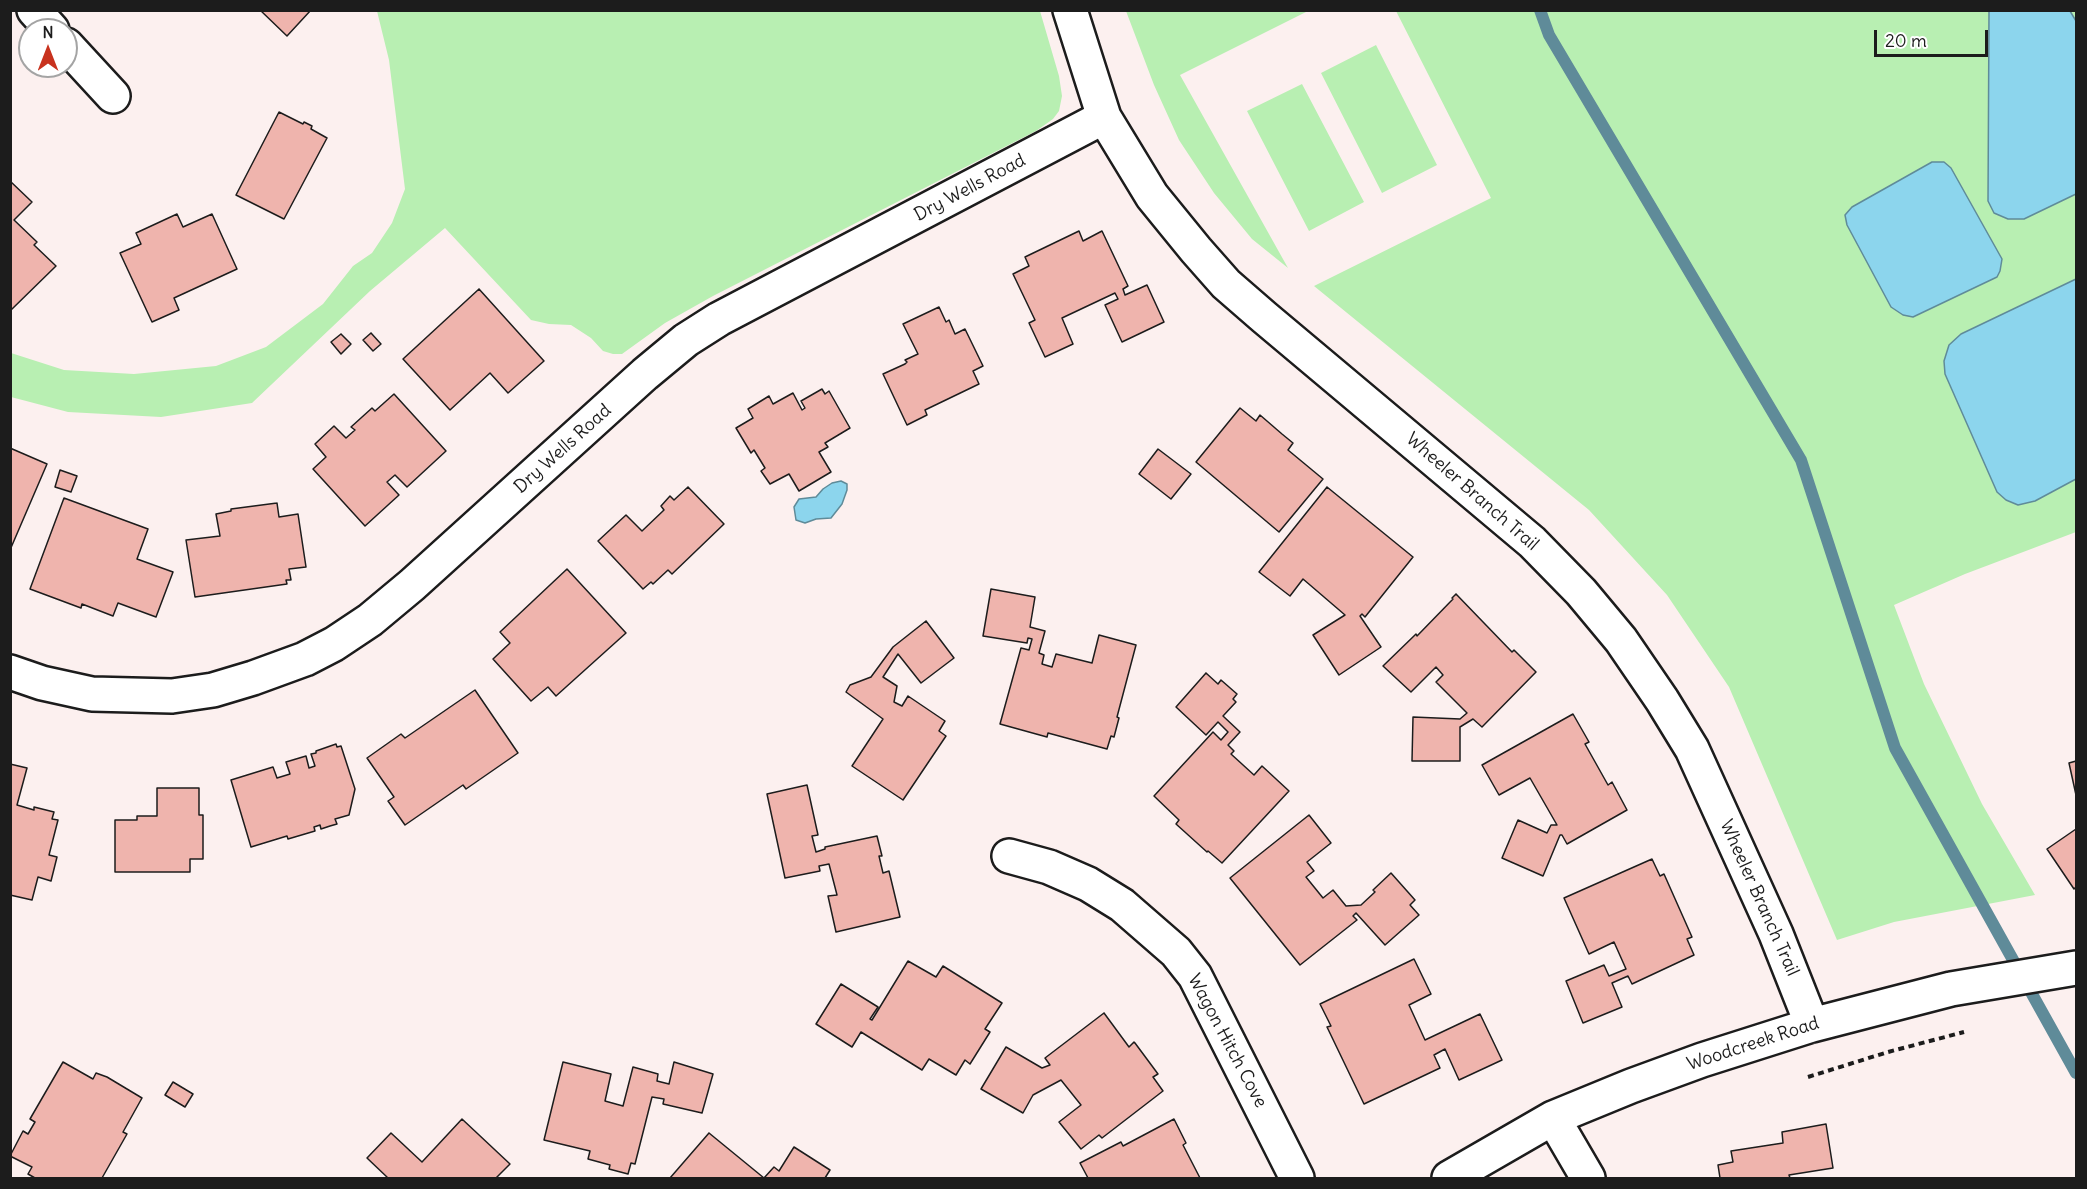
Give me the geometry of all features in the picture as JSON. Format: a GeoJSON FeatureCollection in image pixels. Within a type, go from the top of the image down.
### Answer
{"type":"FeatureCollection","features":[{"type":"Feature","properties":{"kind":"street","name":"Wheeler Branch Trail"},"geometry":{"type":"LineString","coordinates":[[1070,10],[1104,117],[1152,196],[1226,284],[1532,542],[1581,592],[1621,640],[1692,749],[1790,966],[1812,1024]]}},
{"type":"Feature","properties":{"kind":"street"},"geometry":{"type":"LineString","coordinates":[[78,58],[113,96]]}},
{"type":"Feature","properties":{"kind":"street","name":"Dry Wells Road"},"geometry":{"type":"LineString","coordinates":[[10,672],[42,683],[92,694],[172,696],[213,690],[305,659],[334,644],[370,620],[412,585],[645,374],[686,340],[719,319],[1104,117]]}},
{"type":"Feature","properties":{"kind":"street","name":"Wagon Hitch Cove"},"geometry":{"type":"LineString","coordinates":[[1009,856],[1049,867],[1088,884],[1122,905],[1176,952],[1195,976],[1297,1179]]}},
{"type":"Feature","properties":{"kind":"street","name":"Woodcreek Road"},"geometry":{"type":"LineString","coordinates":[[1449,1179],[1553,1118],[1702,1060],[1812,1024],[1951,989],[2076,968]]}},
{"type":"Feature","properties":{"kind":"street"},"geometry":{"type":"LineString","coordinates":[[1553,1118],[1588,1179]]}},
{"type":"Feature","properties":{"kind":"path"},"geometry":{"type":"LineString","coordinates":[[1808,1077],[1887,1052],[1964,1032]]}},
{"type":"Feature","properties":{"kind":"green space"},"geometry":{"type":"Polygon","coordinates":[[[377,11],[1040,11],[1059,76],[1062,96],[1059,111],[1053,119],[1036,131],[713,296],[665,323],[622,354],[603,351],[591,338],[571,325],[531,320],[445,228],[370,291],[252,403],[161,417],[68,412],[11,397],[11,353],[64,370],[134,374],[216,366],[266,347],[323,304],[353,266],[372,253],[392,223],[405,189],[389,60],[377,11]]]}},
{"type":"Feature","properties":{"kind":"green space"},"geometry":{"type":"Polygon","coordinates":[[[1126,11],[1308,11],[1180,75],[1288,268],[1252,239],[1214,193],[1179,140],[1154,85],[1126,11]]]}},
{"type":"Feature","properties":{"kind":"green space"},"geometry":{"type":"Polygon","coordinates":[[[1396,11],[2076,11],[2076,532],[1965,574],[1894,605],[1924,684],[1982,804],[2035,895],[1894,922],[1837,940],[1729,687],[1667,595],[1589,510],[1314,286],[1491,198],[1396,11]]]}},
{"type":"Feature","properties":{"kind":"green space"},"geometry":{"type":"Polygon","coordinates":[[[1376,45],[1437,165],[1382,193],[1321,73],[1376,45]]]}},
{"type":"Feature","properties":{"kind":"green space"},"geometry":{"type":"Polygon","coordinates":[[[1302,84],[1364,202],[1309,231],[1247,111],[1302,84]]]}},
{"type":"Feature","properties":{"kind":"water"},"geometry":{"type":"Polygon","coordinates":[[[1989,11],[2070,11],[2076,21],[2076,194],[2024,219],[2008,219],[1994,213],[1988,201],[1989,11]]]}},
{"type":"Feature","properties":{"kind":"water"},"geometry":{"type":"Polygon","coordinates":[[[1932,162],[1944,162],[1951,168],[2002,259],[1997,277],[1913,317],[1903,315],[1891,307],[1847,225],[1845,215],[1852,207],[1932,162]]]}},
{"type":"Feature","properties":{"kind":"water"},"geometry":{"type":"Polygon","coordinates":[[[2076,279],[2076,479],[2035,501],[2018,505],[2006,500],[1997,492],[1945,374],[1944,361],[1949,345],[1961,334],[2076,279]]]}},
{"type":"Feature","properties":{"kind":"water"},"geometry":{"type":"Polygon","coordinates":[[[841,481],[847,484],[847,490],[842,504],[831,518],[816,519],[805,523],[796,520],[794,507],[799,499],[816,497],[832,483],[841,481]]]}},
{"type":"Feature","properties":{"kind":"building"},"geometry":{"type":"Polygon","coordinates":[[[260,10],[311,10],[287,36],[260,10]]]}},
{"type":"Feature","properties":{"kind":"building"},"geometry":{"type":"Polygon","coordinates":[[[279,112],[312,126],[311,129],[327,138],[284,219],[236,195],[279,112]]]}},
{"type":"Feature","properties":{"kind":"building"},"geometry":{"type":"Polygon","coordinates":[[[10,181],[32,202],[14,220],[37,242],[34,245],[56,266],[11,310],[10,181]]]}},
{"type":"Feature","properties":{"kind":"building"},"geometry":{"type":"Polygon","coordinates":[[[177,214],[183,227],[212,214],[237,269],[174,298],[179,310],[152,322],[120,253],[141,244],[136,233],[177,214]]]}},
{"type":"Feature","properties":{"kind":"building"},"geometry":{"type":"Polygon","coordinates":[[[1079,231],[1083,241],[1102,231],[1128,286],[1123,289],[1125,295],[1147,285],[1164,322],[1122,342],[1105,305],[1118,299],[1115,293],[1062,318],[1073,344],[1045,357],[1029,323],[1035,320],[1013,274],[1029,266],[1025,257],[1079,231]]]}},
{"type":"Feature","properties":{"kind":"building"},"geometry":{"type":"Polygon","coordinates":[[[479,289],[544,361],[508,393],[490,373],[450,410],[403,359],[479,289]]]}},
{"type":"Feature","properties":{"kind":"building"},"geometry":{"type":"Polygon","coordinates":[[[939,307],[946,322],[949,320],[955,334],[965,329],[983,366],[973,371],[979,384],[925,410],[927,415],[907,425],[883,374],[905,364],[907,362],[905,360],[918,354],[903,324],[939,307]]]}},
{"type":"Feature","properties":{"kind":"building"},"geometry":{"type":"Polygon","coordinates":[[[371,333],[381,344],[373,351],[363,340],[371,333]]]}},
{"type":"Feature","properties":{"kind":"building"},"geometry":{"type":"Polygon","coordinates":[[[341,334],[351,344],[341,354],[331,342],[341,334]]]}},
{"type":"Feature","properties":{"kind":"building"},"geometry":{"type":"Polygon","coordinates":[[[822,389],[825,394],[829,391],[850,428],[825,443],[828,447],[819,452],[831,472],[799,491],[789,474],[770,484],[761,471],[765,468],[754,450],[751,453],[736,428],[753,418],[748,409],[769,396],[773,404],[793,393],[802,410],[805,408],[801,401],[822,389]]]}},
{"type":"Feature","properties":{"kind":"building"},"geometry":{"type":"Polygon","coordinates":[[[394,394],[446,451],[407,487],[395,475],[387,482],[399,495],[365,526],[313,469],[326,457],[315,444],[334,426],[346,438],[355,430],[351,427],[372,408],[375,411],[394,394]]]}},
{"type":"Feature","properties":{"kind":"building"},"geometry":{"type":"Polygon","coordinates":[[[1240,408],[1256,421],[1260,415],[1293,443],[1288,450],[1323,479],[1279,532],[1196,462],[1240,408]]]}},
{"type":"Feature","properties":{"kind":"building"},"geometry":{"type":"Polygon","coordinates":[[[10,448],[47,464],[10,550],[10,448]]]}},
{"type":"Feature","properties":{"kind":"building"},"geometry":{"type":"Polygon","coordinates":[[[1158,449],[1191,474],[1171,499],[1139,474],[1158,449]]]}},
{"type":"Feature","properties":{"kind":"building"},"geometry":{"type":"Polygon","coordinates":[[[60,470],[77,476],[71,492],[55,487],[60,470]]]}},
{"type":"Feature","properties":{"kind":"building"},"geometry":{"type":"Polygon","coordinates":[[[688,487],[724,524],[672,574],[668,570],[653,584],[651,582],[643,589],[598,541],[626,515],[642,531],[664,510],[661,506],[670,496],[674,500],[688,487]]]}},
{"type":"Feature","properties":{"kind":"building"},"geometry":{"type":"Polygon","coordinates":[[[1327,487],[1413,557],[1365,617],[1362,614],[1360,616],[1381,647],[1339,675],[1313,635],[1345,615],[1303,579],[1290,596],[1259,572],[1327,487]]]}},
{"type":"Feature","properties":{"kind":"building"},"geometry":{"type":"Polygon","coordinates":[[[64,498],[148,529],[137,559],[173,572],[156,617],[118,603],[113,616],[82,604],[81,608],[30,589],[64,498]]]}},
{"type":"Feature","properties":{"kind":"building"},"geometry":{"type":"Polygon","coordinates":[[[277,503],[279,517],[298,514],[306,567],[289,569],[291,580],[286,580],[287,584],[195,597],[186,540],[220,536],[216,514],[231,511],[231,509],[277,503]]]}},
{"type":"Feature","properties":{"kind":"building"},"geometry":{"type":"Polygon","coordinates":[[[567,569],[626,633],[556,696],[548,687],[531,701],[493,659],[510,643],[500,632],[567,569]]]}},
{"type":"Feature","properties":{"kind":"building"},"geometry":{"type":"Polygon","coordinates":[[[991,589],[1035,597],[1030,627],[1045,631],[1039,653],[1044,655],[1042,664],[1052,667],[1056,654],[1092,663],[1099,635],[1136,645],[1114,737],[1111,736],[1107,749],[1048,733],[1047,737],[1000,724],[1021,648],[1029,650],[1032,639],[1028,638],[1027,643],[983,636],[991,589]]]}},
{"type":"Feature","properties":{"kind":"building"},"geometry":{"type":"Polygon","coordinates":[[[1456,594],[1512,652],[1514,650],[1536,672],[1482,727],[1473,719],[1460,727],[1460,761],[1412,761],[1413,717],[1460,719],[1467,713],[1436,682],[1443,675],[1436,667],[1411,692],[1383,666],[1416,634],[1417,636],[1456,594]]]}},
{"type":"Feature","properties":{"kind":"building"},"geometry":{"type":"Polygon","coordinates":[[[926,621],[954,658],[921,683],[898,654],[883,677],[897,686],[894,702],[902,706],[908,696],[945,721],[939,731],[946,736],[903,800],[852,766],[883,719],[846,692],[850,685],[871,677],[893,647],[926,621]]]}},
{"type":"Feature","properties":{"kind":"building"},"geometry":{"type":"Polygon","coordinates":[[[1206,673],[1218,684],[1221,680],[1237,694],[1233,699],[1236,702],[1223,716],[1240,732],[1228,745],[1234,751],[1231,754],[1254,775],[1262,766],[1289,791],[1222,863],[1176,824],[1179,820],[1154,796],[1213,732],[1221,740],[1228,732],[1218,722],[1206,735],[1176,707],[1206,673]]]}},
{"type":"Feature","properties":{"kind":"building"},"geometry":{"type":"Polygon","coordinates":[[[475,690],[518,753],[466,789],[463,785],[405,825],[388,801],[394,797],[367,758],[401,734],[405,738],[475,690]]]}},
{"type":"Feature","properties":{"kind":"building"},"geometry":{"type":"Polygon","coordinates":[[[1573,714],[1589,742],[1585,744],[1608,785],[1612,782],[1627,810],[1567,844],[1560,835],[1543,876],[1502,858],[1518,820],[1547,833],[1551,825],[1557,825],[1530,778],[1499,795],[1482,765],[1573,714]]]}},
{"type":"Feature","properties":{"kind":"building"},"geometry":{"type":"Polygon","coordinates":[[[336,744],[337,747],[341,746],[355,789],[349,815],[335,819],[337,824],[321,829],[320,825],[314,827],[315,831],[288,839],[287,836],[251,847],[231,780],[273,767],[277,778],[290,774],[286,762],[306,756],[309,768],[315,766],[311,754],[336,744]]]}},
{"type":"Feature","properties":{"kind":"building"},"geometry":{"type":"Polygon","coordinates":[[[2076,761],[2076,795],[2069,763],[2076,761]]]}},
{"type":"Feature","properties":{"kind":"building"},"geometry":{"type":"Polygon","coordinates":[[[10,764],[27,768],[17,805],[54,812],[52,819],[58,820],[49,855],[57,857],[51,881],[38,877],[32,900],[10,895],[10,764]]]}},
{"type":"Feature","properties":{"kind":"building"},"geometry":{"type":"Polygon","coordinates":[[[807,785],[818,835],[812,836],[816,852],[825,847],[877,836],[883,873],[889,871],[900,917],[836,932],[828,896],[837,895],[829,864],[819,866],[820,871],[785,878],[767,794],[807,785]]]}},
{"type":"Feature","properties":{"kind":"building"},"geometry":{"type":"Polygon","coordinates":[[[157,788],[199,788],[199,815],[203,815],[203,859],[190,859],[190,872],[115,872],[115,820],[137,820],[137,816],[157,816],[157,788]]]}},
{"type":"Feature","properties":{"kind":"building"},"geometry":{"type":"Polygon","coordinates":[[[1309,815],[1331,843],[1307,862],[1314,871],[1306,877],[1323,898],[1333,890],[1346,906],[1361,905],[1391,873],[1415,900],[1410,905],[1419,915],[1385,945],[1356,913],[1353,916],[1357,920],[1300,965],[1230,878],[1309,815]]]}},
{"type":"Feature","properties":{"kind":"building"},"geometry":{"type":"Polygon","coordinates":[[[2076,829],[2076,887],[2074,889],[2047,849],[2076,829]]]}},
{"type":"Feature","properties":{"kind":"building"},"geometry":{"type":"Polygon","coordinates":[[[1652,859],[1660,876],[1664,874],[1692,937],[1687,939],[1694,955],[1632,984],[1628,976],[1612,983],[1622,1007],[1583,1023],[1566,981],[1604,965],[1609,976],[1626,969],[1614,942],[1589,954],[1564,898],[1652,859]]]}},
{"type":"Feature","properties":{"kind":"building"},"geometry":{"type":"Polygon","coordinates":[[[1414,959],[1431,994],[1409,1005],[1425,1040],[1480,1014],[1502,1060],[1459,1080],[1445,1049],[1434,1055],[1440,1068],[1364,1104],[1327,1027],[1331,1026],[1320,1004],[1414,959]]]}},
{"type":"Feature","properties":{"kind":"building"},"geometry":{"type":"Polygon","coordinates":[[[908,961],[936,977],[943,966],[1002,1003],[985,1029],[990,1032],[970,1064],[965,1060],[956,1075],[929,1059],[922,1070],[861,1032],[852,1047],[816,1024],[841,984],[878,1007],[870,1019],[872,1020],[908,961]]]}},
{"type":"Feature","properties":{"kind":"building"},"geometry":{"type":"Polygon","coordinates":[[[1104,1013],[1129,1047],[1135,1043],[1158,1074],[1153,1077],[1163,1091],[1102,1138],[1099,1135],[1081,1149],[1059,1122],[1081,1105],[1061,1080],[1033,1095],[1023,1113],[981,1089],[1006,1047],[1042,1068],[1050,1065],[1045,1058],[1104,1013]]]}},
{"type":"Feature","properties":{"kind":"building"},"geometry":{"type":"Polygon","coordinates":[[[63,1062],[93,1079],[96,1073],[107,1077],[142,1098],[123,1132],[127,1134],[102,1178],[35,1178],[28,1174],[32,1167],[10,1156],[23,1131],[28,1134],[35,1122],[30,1119],[63,1062]]]}},
{"type":"Feature","properties":{"kind":"building"},"geometry":{"type":"Polygon","coordinates":[[[563,1062],[611,1074],[605,1101],[623,1106],[633,1067],[658,1074],[657,1081],[669,1084],[674,1062],[713,1074],[702,1113],[663,1104],[664,1099],[652,1097],[635,1164],[631,1163],[628,1174],[609,1169],[610,1165],[588,1159],[590,1151],[544,1140],[563,1062]]]}},
{"type":"Feature","properties":{"kind":"building"},"geometry":{"type":"Polygon","coordinates":[[[173,1082],[193,1094],[185,1107],[165,1095],[173,1082]]]}},
{"type":"Feature","properties":{"kind":"building"},"geometry":{"type":"Polygon","coordinates":[[[462,1119],[510,1164],[496,1178],[388,1178],[367,1158],[391,1133],[422,1162],[462,1119]]]}},
{"type":"Feature","properties":{"kind":"building"},"geometry":{"type":"Polygon","coordinates":[[[1174,1119],[1186,1143],[1183,1145],[1200,1178],[1088,1178],[1080,1163],[1121,1142],[1123,1146],[1174,1119]]]}},
{"type":"Feature","properties":{"kind":"building"},"geometry":{"type":"Polygon","coordinates":[[[1826,1124],[1833,1168],[1789,1175],[1790,1178],[1720,1178],[1718,1165],[1733,1162],[1731,1151],[1783,1143],[1782,1132],[1826,1124]]]}},
{"type":"Feature","properties":{"kind":"building"},"geometry":{"type":"Polygon","coordinates":[[[709,1133],[764,1178],[670,1178],[709,1133]]]}},
{"type":"Feature","properties":{"kind":"building"},"geometry":{"type":"Polygon","coordinates":[[[794,1147],[830,1170],[825,1178],[764,1178],[774,1167],[779,1171],[794,1147]]]}},
{"type":"Feature","properties":{"kind":"waterway"},"geometry":{"type":"LineString","coordinates":[[1540,10],[1549,35],[1801,460],[1895,748],[2076,1073]]}}]}
